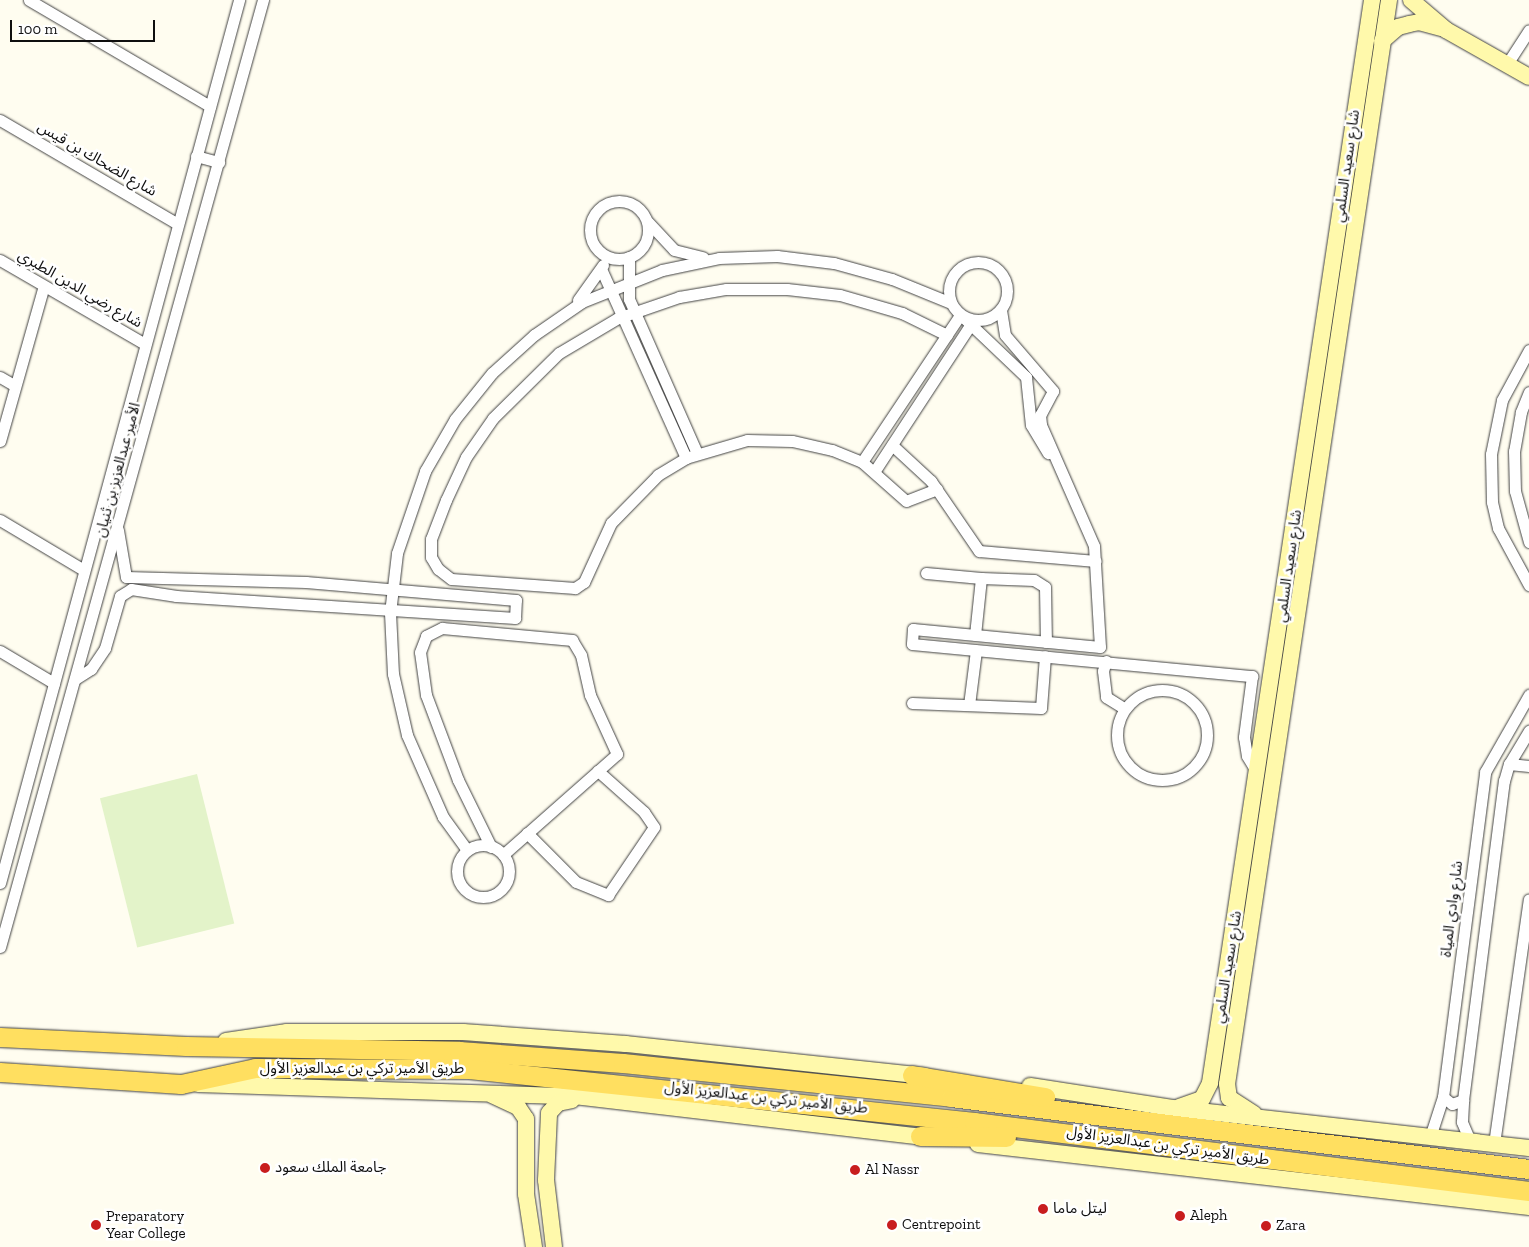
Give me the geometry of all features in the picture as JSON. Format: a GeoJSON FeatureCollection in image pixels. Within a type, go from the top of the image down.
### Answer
{"type":"FeatureCollection","features":[{"type":"Feature","properties":{"kind":"main road","name":"طريق الأمير تركي بن عبدالعزيز الأول"},"geometry":{"type":"LineString","coordinates":[[9,1038],[186,1046],[459,1051],[623,1063],[951,1097],[1529,1169]]}},
{"type":"Feature","properties":{"kind":"main road","name":"طريق الأمير تركي بن عبدالعزيز الأول"},"geometry":{"type":"LineString","coordinates":[[0,1072],[181,1084],[256,1068],[469,1069],[684,1089],[1175,1146],[1529,1191]]}},
{"type":"Feature","properties":{"kind":"main road"},"geometry":{"type":"LineString","coordinates":[[912,1075],[1203,1129]]}},
{"type":"Feature","properties":{"kind":"main road"},"geometry":{"type":"LineString","coordinates":[[920,1136],[1175,1146]]}},
{"type":"Feature","properties":{"kind":"street"},"geometry":{"type":"LineString","coordinates":[[29,0],[210,106]]}},
{"type":"Feature","properties":{"kind":"street","name":"الأمير عبدالعزيز بن ثنيان"},"geometry":{"type":"LineString","coordinates":[[0,883],[238,0]]}},
{"type":"Feature","properties":{"kind":"street","name":"الأمير عبدالعزيز بن ثنيان"},"geometry":{"type":"LineString","coordinates":[[0,947],[262,0]]}},
{"type":"Feature","properties":{"kind":"street","name":"شارع سعيد السلمي"},"geometry":{"type":"LineString","coordinates":[[1172,1108],[1202,1099],[1208,1091],[1212,1070],[1259,775],[1372,0]]}},
{"type":"Feature","properties":{"kind":"street","name":"شارع سعيد السلمي"},"geometry":{"type":"LineString","coordinates":[[1264,1118],[1229,1098],[1229,1072],[1389,0]]}},
{"type":"Feature","properties":{"kind":"street"},"geometry":{"type":"LineString","coordinates":[[1411,0],[1446,30],[1529,77]]}},
{"type":"Feature","properties":{"kind":"street"},"geometry":{"type":"LineString","coordinates":[[1382,41],[1398,27],[1419,22],[1446,30]]}},
{"type":"Feature","properties":{"kind":"street"},"geometry":{"type":"LineString","coordinates":[[1507,64],[1529,30]]}},
{"type":"Feature","properties":{"kind":"street","name":"شارع الضحاك بن قيس"},"geometry":{"type":"LineString","coordinates":[[0,120],[178,224]]}},
{"type":"Feature","properties":{"kind":"street"},"geometry":{"type":"LineString","coordinates":[[196,156],[218,162]]}},
{"type":"Feature","properties":{"kind":"street"},"geometry":{"type":"LineString","coordinates":[[629,257],[606,256],[592,242],[591,222],[602,206],[624,201],[638,207],[648,222],[674,250],[719,258]]}},
{"type":"Feature","properties":{"kind":"street"},"geometry":{"type":"LineString","coordinates":[[648,222],[647,240],[629,257],[627,282],[635,312],[697,453]]}},
{"type":"Feature","properties":{"kind":"street"},"geometry":{"type":"LineString","coordinates":[[467,850],[443,817],[407,735],[393,674],[392,588],[405,525],[440,442],[492,373],[588,292],[602,271],[606,256]]}},
{"type":"Feature","properties":{"kind":"street"},"geometry":{"type":"LineString","coordinates":[[558,318],[627,282],[662,270],[719,258],[777,256],[834,263],[892,278],[951,303],[965,319],[1026,377],[1034,433],[1066,479]]}},
{"type":"Feature","properties":{"kind":"street","name":"شارع رضي الدين الطبري"},"geometry":{"type":"LineString","coordinates":[[0,260],[145,344]]}},
{"type":"Feature","properties":{"kind":"street"},"geometry":{"type":"LineString","coordinates":[[951,303],[952,277],[966,265],[984,263],[1004,278],[1007,294],[1001,310],[1004,335],[1052,391],[1040,415],[1041,425],[1083,513],[1096,561],[1100,647],[913,629],[912,644],[1252,676],[1244,737],[1247,756],[1259,775]]}},
{"type":"Feature","properties":{"kind":"street"},"geometry":{"type":"LineString","coordinates":[[602,271],[686,458]]}},
{"type":"Feature","properties":{"kind":"street"},"geometry":{"type":"LineString","coordinates":[[0,441],[14,384],[44,286]]}},
{"type":"Feature","properties":{"kind":"street"},"geometry":{"type":"LineString","coordinates":[[936,489],[906,501],[862,462],[832,450],[792,441],[747,440],[697,453],[658,475],[611,523],[584,582],[575,588],[450,578],[438,569],[432,557],[431,538],[446,500],[466,456],[493,418],[560,353],[622,317],[679,297],[726,289],[787,289],[840,296],[902,313],[947,335]]}},
{"type":"Feature","properties":{"kind":"street"},"geometry":{"type":"LineString","coordinates":[[862,462],[947,335],[965,319],[984,320],[1001,310]]}},
{"type":"Feature","properties":{"kind":"street"},"geometry":{"type":"LineString","coordinates":[[874,472],[892,445],[965,319]]}},
{"type":"Feature","properties":{"kind":"street"},"geometry":{"type":"LineString","coordinates":[[1529,350],[1502,400],[1490,454],[1492,502],[1498,528],[1529,585]]}},
{"type":"Feature","properties":{"kind":"street"},"geometry":{"type":"LineString","coordinates":[[0,377],[14,384]]}},
{"type":"Feature","properties":{"kind":"street"},"geometry":{"type":"LineString","coordinates":[[1529,392],[1520,412],[1514,450],[1515,491],[1529,542]]}},
{"type":"Feature","properties":{"kind":"street"},"geometry":{"type":"LineString","coordinates":[[892,445],[936,489],[979,551],[1096,561]]}},
{"type":"Feature","properties":{"kind":"street"},"geometry":{"type":"LineString","coordinates":[[0,520],[84,570]]}},
{"type":"Feature","properties":{"kind":"street"},"geometry":{"type":"LineString","coordinates":[[75,680],[91,669],[105,648],[120,596],[131,589],[182,596],[515,618],[516,600],[392,588],[126,577],[117,528]]}},
{"type":"Feature","properties":{"kind":"street"},"geometry":{"type":"LineString","coordinates":[[926,573],[1034,580],[1045,588],[1046,642]]}},
{"type":"Feature","properties":{"kind":"street"},"geometry":{"type":"LineString","coordinates":[[182,596],[186,578]]}},
{"type":"Feature","properties":{"kind":"street"},"geometry":{"type":"LineString","coordinates":[[975,635],[981,578]]}},
{"type":"Feature","properties":{"kind":"street"},"geometry":{"type":"LineString","coordinates":[[467,850],[457,873],[463,888],[478,896],[495,894],[506,881],[508,864],[503,855],[491,847],[458,780],[432,714],[420,652],[426,636],[442,628],[572,640],[581,656],[590,695],[617,754],[503,855]]}},
{"type":"Feature","properties":{"kind":"street"},"geometry":{"type":"LineString","coordinates":[[0,650],[54,683]]}},
{"type":"Feature","properties":{"kind":"street"},"geometry":{"type":"LineString","coordinates":[[969,705],[976,650]]}},
{"type":"Feature","properties":{"kind":"street"},"geometry":{"type":"LineString","coordinates":[[912,703],[1041,708],[1045,656]]}},
{"type":"Feature","properties":{"kind":"street"},"geometry":{"type":"LineString","coordinates":[[1106,662],[1103,671],[1106,697],[1125,709]]}},
{"type":"Feature","properties":{"kind":"street"},"geometry":{"type":"LineString","coordinates":[[1159,689],[1188,697],[1198,708],[1206,728],[1204,751],[1197,764],[1186,774],[1164,780],[1142,776],[1130,768],[1116,742],[1117,726],[1125,709],[1144,693],[1159,689]]}},
{"type":"Feature","properties":{"kind":"street","name":"شارع وادي المياة"},"geometry":{"type":"LineString","coordinates":[[1430,1136],[1443,1097],[1485,772],[1529,695]]}},
{"type":"Feature","properties":{"kind":"street"},"geometry":{"type":"LineString","coordinates":[[1470,1142],[1462,1122],[1463,1100],[1487,905],[1509,764],[1529,730]]}},
{"type":"Feature","properties":{"kind":"street"},"geometry":{"type":"LineString","coordinates":[[1509,764],[1529,766]]}},
{"type":"Feature","properties":{"kind":"street"},"geometry":{"type":"LineString","coordinates":[[527,833],[576,882],[608,895],[654,827],[644,812],[598,771]]}},
{"type":"Feature","properties":{"kind":"street"},"geometry":{"type":"LineString","coordinates":[[467,850],[491,847]]}},
{"type":"Feature","properties":{"kind":"street"},"geometry":{"type":"LineString","coordinates":[[1471,879],[1480,885],[1491,882]]}},
{"type":"Feature","properties":{"kind":"street"},"geometry":{"type":"LineString","coordinates":[[1494,1144],[1524,956],[1529,899]]}},
{"type":"Feature","properties":{"kind":"street"},"geometry":{"type":"LineString","coordinates":[[1468,902],[1487,905]]}},
{"type":"Feature","properties":{"kind":"street"},"geometry":{"type":"LineString","coordinates":[[0,1025],[9,1038]]}},
{"type":"Feature","properties":{"kind":"street"},"geometry":{"type":"LineString","coordinates":[[186,1046],[287,1032],[463,1032],[626,1044],[1019,1085],[1172,1108],[1529,1148]]}},
{"type":"Feature","properties":{"kind":"street"},"geometry":{"type":"LineString","coordinates":[[1450,1040],[1460,1045],[1470,1042]]}},
{"type":"Feature","properties":{"kind":"street"},"geometry":{"type":"LineString","coordinates":[[1212,1070],[1213,1084],[1217,1086],[1223,1086],[1229,1072]]}},
{"type":"Feature","properties":{"kind":"street"},"geometry":{"type":"LineString","coordinates":[[181,1084],[483,1091],[583,1097],[1529,1207]]}},
{"type":"Feature","properties":{"kind":"street"},"geometry":{"type":"LineString","coordinates":[[483,1091],[524,1113],[526,1194],[534,1247]]}},
{"type":"Feature","properties":{"kind":"street"},"geometry":{"type":"LineString","coordinates":[[546,1156],[553,1106],[583,1097]]}},
{"type":"Feature","properties":{"kind":"street"},"geometry":{"type":"LineString","coordinates":[[1443,1097],[1452,1104],[1463,1100]]}},
{"type":"Feature","properties":{"kind":"street"},"geometry":{"type":"LineString","coordinates":[[526,1194],[534,1131],[542,1134],[546,1156],[554,1247]]}},
{"type":"Feature","properties":{"kind":"green space"},"geometry":{"type":"Polygon","coordinates":[[[197,774],[234,923],[137,948],[100,798],[197,774]]]}},
{"type":"Feature","properties":{"kind":"place","name":"جامعة الملك سعود"},"geometry":{"type":"Point","coordinates":[265,1168]}},
{"type":"Feature","properties":{"kind":"place","name":"Al Nassr"},"geometry":{"type":"Point","coordinates":[855,1170]}},
{"type":"Feature","properties":{"kind":"place","name":"ليتل ماما"},"geometry":{"type":"Point","coordinates":[1043,1209]}},
{"type":"Feature","properties":{"kind":"place","name":"Aleph"},"geometry":{"type":"Point","coordinates":[1180,1216]}},
{"type":"Feature","properties":{"kind":"place","name":"Preparatory Year College"},"geometry":{"type":"Point","coordinates":[96,1225]}},
{"type":"Feature","properties":{"kind":"place","name":"Centrepoint"},"geometry":{"type":"Point","coordinates":[892,1225]}},
{"type":"Feature","properties":{"kind":"place","name":"Zara"},"geometry":{"type":"Point","coordinates":[1266,1226]}}]}
